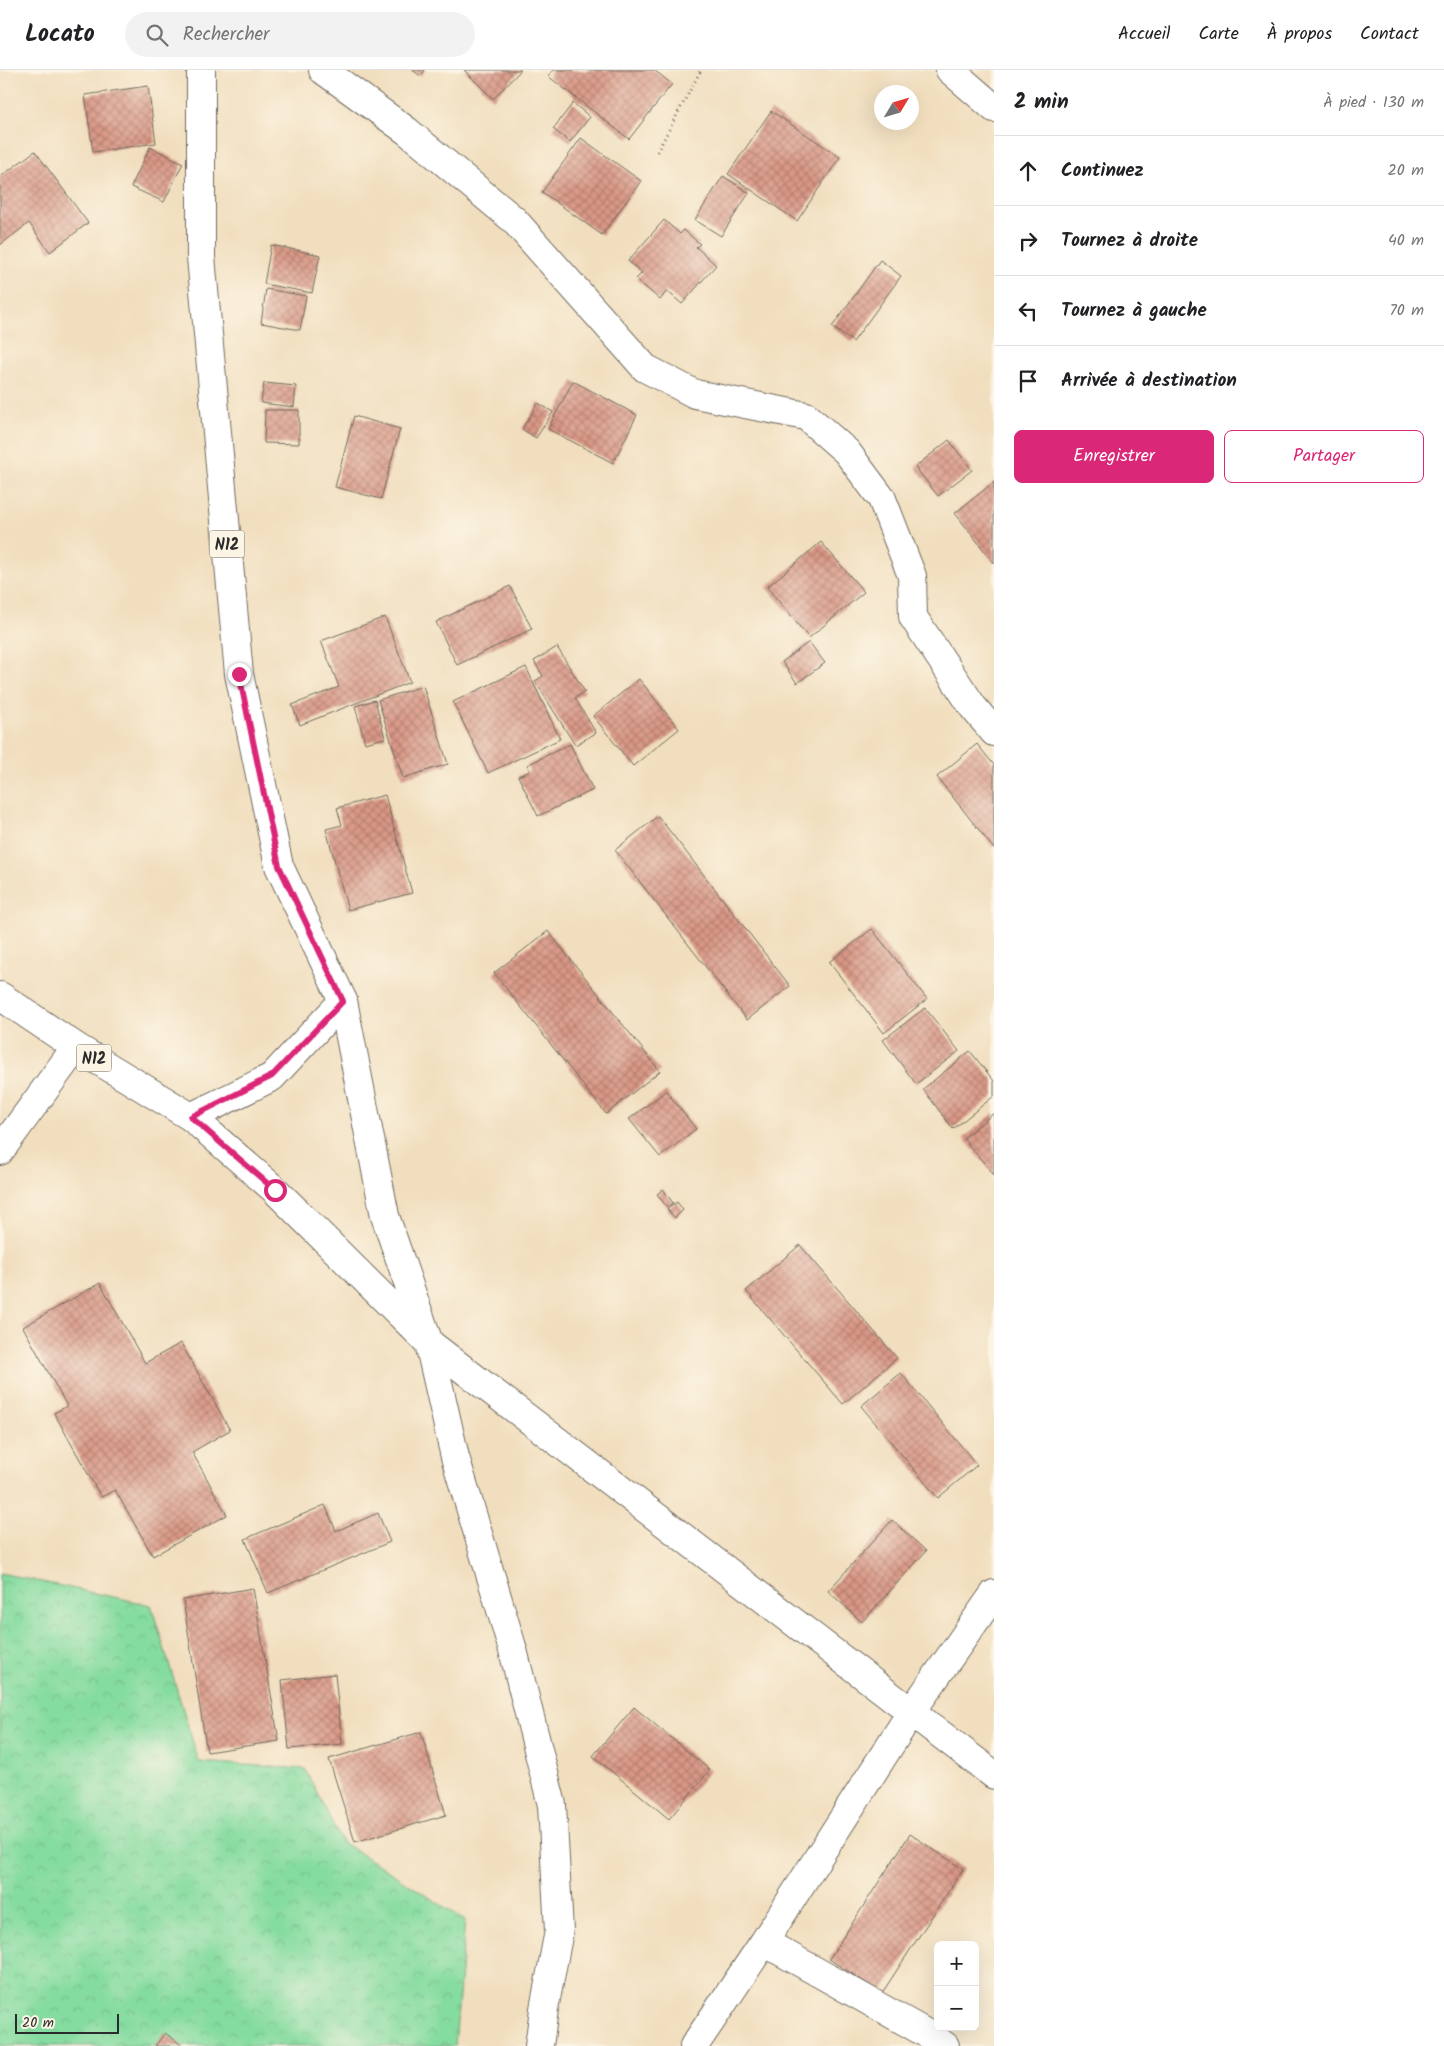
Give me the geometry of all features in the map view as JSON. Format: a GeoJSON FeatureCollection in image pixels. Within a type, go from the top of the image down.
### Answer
{"type":"FeatureCollection","features":[{"type":"Feature","properties":{"kind":"main road","name":"N12"},"geometry":{"type":"LineString","coordinates":[[201,70],[202,257],[239,674],[279,866],[343,1001]]}},
{"type":"Feature","properties":{"kind":"main road"},"geometry":{"type":"LineString","coordinates":[[323,70],[407,131],[514,220],[645,368],[695,394],[806,416],[848,452],[882,498],[912,576],[913,616],[973,707],[994,732]]}},
{"type":"Feature","properties":{"kind":"main road"},"geometry":{"type":"LineString","coordinates":[[950,70],[994,108]]}},
{"type":"Feature","properties":{"kind":"main road","name":"N12"},"geometry":{"type":"LineString","coordinates":[[0,996],[76,1047],[191,1117]]}},
{"type":"Feature","properties":{"kind":"main road"},"geometry":{"type":"LineString","coordinates":[[343,1001],[272,1076],[191,1117],[275,1190],[429,1343],[994,1775]]}},
{"type":"Feature","properties":{"kind":"main road"},"geometry":{"type":"LineString","coordinates":[[343,1001],[385,1216],[429,1343],[455,1457],[513,1650],[552,1804],[559,1931],[544,2008],[539,2046]]}},
{"type":"Feature","properties":{"kind":"main road"},"geometry":{"type":"LineString","coordinates":[[0,1151],[76,1047]]}},
{"type":"Feature","properties":{"kind":"main road"},"geometry":{"type":"LineString","coordinates":[[694,2046],[764,1942],[912,1711],[994,1594]]}},
{"type":"Feature","properties":{"kind":"main road"},"geometry":{"type":"LineString","coordinates":[[764,1942],[931,2036],[945,2046]]}},
{"type":"Feature","properties":{"kind":"path"},"geometry":{"type":"LineString","coordinates":[[657,152],[701,70]]}},
{"type":"Feature","properties":{"kind":"green space"},"geometry":{"type":"Polygon","coordinates":[[[0,1573],[151,1605],[199,1762],[305,1769],[342,1842],[465,1920],[455,2046],[0,2046],[0,1573]]]}},
{"type":"Feature","properties":{"kind":"building"},"geometry":{"type":"Polygon","coordinates":[[[412,70],[425,70],[421,76],[412,70]]]}},
{"type":"Feature","properties":{"kind":"building"},"geometry":{"type":"Polygon","coordinates":[[[464,70],[521,70],[493,99],[464,70]]]}},
{"type":"Feature","properties":{"kind":"building"},"geometry":{"type":"Polygon","coordinates":[[[553,70],[654,70],[672,84],[629,139],[548,76],[553,70]]]}},
{"type":"Feature","properties":{"kind":"building"},"geometry":{"type":"Polygon","coordinates":[[[148,86],[156,143],[93,152],[85,95],[148,86]]]}},
{"type":"Feature","properties":{"kind":"building"},"geometry":{"type":"Polygon","coordinates":[[[573,103],[590,117],[570,142],[553,129],[573,103]]]}},
{"type":"Feature","properties":{"kind":"building"},"geometry":{"type":"Polygon","coordinates":[[[771,111],[840,157],[797,221],[728,174],[771,111]]]}},
{"type":"Feature","properties":{"kind":"building"},"geometry":{"type":"Polygon","coordinates":[[[581,138],[641,181],[602,235],[542,192],[581,138]]]}},
{"type":"Feature","properties":{"kind":"building"},"geometry":{"type":"Polygon","coordinates":[[[150,147],[183,163],[164,202],[131,187],[150,147]]]}},
{"type":"Feature","properties":{"kind":"building"},"geometry":{"type":"Polygon","coordinates":[[[35,151],[88,223],[50,252],[29,223],[0,245],[0,177],[35,151]]]}},
{"type":"Feature","properties":{"kind":"building"},"geometry":{"type":"Polygon","coordinates":[[[723,176],[749,193],[721,236],[695,220],[723,176]]]}},
{"type":"Feature","properties":{"kind":"building"},"geometry":{"type":"Polygon","coordinates":[[[664,220],[680,234],[684,230],[700,244],[696,247],[716,265],[682,304],[667,291],[660,300],[636,279],[642,273],[628,261],[664,220]]]}},
{"type":"Feature","properties":{"kind":"building"},"geometry":{"type":"Polygon","coordinates":[[[271,245],[320,255],[312,293],[264,284],[271,245]]]}},
{"type":"Feature","properties":{"kind":"building"},"geometry":{"type":"Polygon","coordinates":[[[880,260],[901,276],[853,342],[832,327],[880,260]]]}},
{"type":"Feature","properties":{"kind":"building"},"geometry":{"type":"Polygon","coordinates":[[[266,289],[306,296],[300,330],[261,323],[266,289]]]}},
{"type":"Feature","properties":{"kind":"building"},"geometry":{"type":"Polygon","coordinates":[[[573,381],[637,415],[613,463],[548,429],[573,381]]]}},
{"type":"Feature","properties":{"kind":"building"},"geometry":{"type":"Polygon","coordinates":[[[264,383],[296,386],[294,407],[261,403],[264,383]]]}},
{"type":"Feature","properties":{"kind":"building"},"geometry":{"type":"Polygon","coordinates":[[[538,403],[553,412],[536,438],[522,429],[538,403]]]}},
{"type":"Feature","properties":{"kind":"building"},"geometry":{"type":"Polygon","coordinates":[[[265,410],[299,410],[299,444],[264,443],[265,410]]]}},
{"type":"Feature","properties":{"kind":"building"},"geometry":{"type":"Polygon","coordinates":[[[354,416],[400,429],[381,499],[335,487],[354,416]]]}},
{"type":"Feature","properties":{"kind":"building"},"geometry":{"type":"Polygon","coordinates":[[[949,440],[972,470],[938,496],[915,467],[949,440]]]}},
{"type":"Feature","properties":{"kind":"building"},"geometry":{"type":"Polygon","coordinates":[[[994,482],[994,563],[955,513],[994,482]]]}},
{"type":"Feature","properties":{"kind":"building"},"geometry":{"type":"Polygon","coordinates":[[[821,542],[864,592],[809,638],[767,587],[821,542]]]}},
{"type":"Feature","properties":{"kind":"building"},"geometry":{"type":"Polygon","coordinates":[[[510,586],[532,629],[457,665],[436,622],[510,586]]]}},
{"type":"Feature","properties":{"kind":"building"},"geometry":{"type":"Polygon","coordinates":[[[385,617],[410,682],[300,725],[292,705],[339,687],[321,641],[385,617]]]}},
{"type":"Feature","properties":{"kind":"building"},"geometry":{"type":"Polygon","coordinates":[[[809,642],[825,663],[797,683],[782,662],[809,642]]]}},
{"type":"Feature","properties":{"kind":"building"},"geometry":{"type":"Polygon","coordinates":[[[557,647],[585,692],[575,698],[596,733],[575,745],[535,681],[543,676],[534,661],[557,647]]]}},
{"type":"Feature","properties":{"kind":"building"},"geometry":{"type":"Polygon","coordinates":[[[526,667],[560,739],[488,773],[453,702],[526,667]]]}},
{"type":"Feature","properties":{"kind":"building"},"geometry":{"type":"Polygon","coordinates":[[[639,679],[679,729],[633,766],[593,716],[639,679]]]}},
{"type":"Feature","properties":{"kind":"building"},"geometry":{"type":"Polygon","coordinates":[[[423,686],[448,764],[403,778],[378,700],[423,686]]]}},
{"type":"Feature","properties":{"kind":"building"},"geometry":{"type":"Polygon","coordinates":[[[375,700],[385,738],[365,743],[355,706],[375,700]]]}},
{"type":"Feature","properties":{"kind":"building"},"geometry":{"type":"Polygon","coordinates":[[[570,744],[593,790],[538,816],[518,776],[530,771],[527,765],[570,744]]]}},
{"type":"Feature","properties":{"kind":"building"},"geometry":{"type":"Polygon","coordinates":[[[977,744],[994,765],[994,849],[937,777],[977,744]]]}},
{"type":"Feature","properties":{"kind":"building"},"geometry":{"type":"Polygon","coordinates":[[[385,795],[412,893],[348,910],[326,829],[342,825],[337,808],[385,795]]]}},
{"type":"Feature","properties":{"kind":"building"},"geometry":{"type":"Polygon","coordinates":[[[658,816],[790,986],[747,1020],[615,850],[658,816]]]}},
{"type":"Feature","properties":{"kind":"building"},"geometry":{"type":"Polygon","coordinates":[[[872,929],[927,999],[884,1033],[829,962],[872,929]]]}},
{"type":"Feature","properties":{"kind":"building"},"geometry":{"type":"Polygon","coordinates":[[[548,931],[660,1071],[606,1114],[494,973],[548,931]]]}},
{"type":"Feature","properties":{"kind":"building"},"geometry":{"type":"Polygon","coordinates":[[[925,1008],[959,1051],[916,1084],[883,1040],[925,1008]]]}},
{"type":"Feature","properties":{"kind":"building"},"geometry":{"type":"Polygon","coordinates":[[[970,1051],[994,1081],[994,1096],[953,1129],[923,1089],[970,1051]]]}},
{"type":"Feature","properties":{"kind":"building"},"geometry":{"type":"Polygon","coordinates":[[[666,1091],[696,1129],[660,1157],[629,1119],[666,1091]]]}},
{"type":"Feature","properties":{"kind":"building"},"geometry":{"type":"Polygon","coordinates":[[[994,1113],[994,1175],[963,1138],[994,1113]]]}},
{"type":"Feature","properties":{"kind":"building"},"geometry":{"type":"Polygon","coordinates":[[[663,1189],[673,1203],[667,1207],[657,1194],[663,1189]]]}},
{"type":"Feature","properties":{"kind":"building"},"geometry":{"type":"Polygon","coordinates":[[[677,1202],[683,1210],[675,1218],[667,1209],[677,1202]]]}},
{"type":"Feature","properties":{"kind":"building"},"geometry":{"type":"Polygon","coordinates":[[[800,1245],[897,1358],[843,1404],[746,1291],[800,1245]]]}},
{"type":"Feature","properties":{"kind":"building"},"geometry":{"type":"Polygon","coordinates":[[[100,1283],[145,1363],[181,1343],[230,1430],[192,1452],[227,1515],[153,1556],[115,1490],[101,1497],[54,1413],[67,1406],[23,1327],[100,1283]]]}},
{"type":"Feature","properties":{"kind":"building"},"geometry":{"type":"Polygon","coordinates":[[[901,1373],[977,1465],[938,1498],[861,1406],[901,1373]]]}},
{"type":"Feature","properties":{"kind":"building"},"geometry":{"type":"Polygon","coordinates":[[[325,1505],[336,1531],[378,1513],[390,1542],[268,1593],[245,1539],[325,1505]]]}},
{"type":"Feature","properties":{"kind":"building"},"geometry":{"type":"Polygon","coordinates":[[[892,1520],[926,1551],[862,1622],[828,1591],[892,1520]]]}},
{"type":"Feature","properties":{"kind":"building"},"geometry":{"type":"Polygon","coordinates":[[[253,1588],[279,1741],[207,1752],[183,1600],[253,1588]]]}},
{"type":"Feature","properties":{"kind":"building"},"geometry":{"type":"Polygon","coordinates":[[[335,1674],[342,1744],[289,1749],[282,1680],[335,1674]]]}},
{"type":"Feature","properties":{"kind":"building"},"geometry":{"type":"Polygon","coordinates":[[[634,1707],[710,1770],[669,1819],[593,1756],[634,1707]]]}},
{"type":"Feature","properties":{"kind":"building"},"geometry":{"type":"Polygon","coordinates":[[[421,1732],[446,1815],[355,1842],[329,1759],[421,1732]]]}},
{"type":"Feature","properties":{"kind":"building"},"geometry":{"type":"Polygon","coordinates":[[[910,1834],[963,1869],[882,1993],[829,1959],[910,1834]]]}},
{"type":"Feature","properties":{"kind":"building"},"geometry":{"type":"Polygon","coordinates":[[[165,2033],[183,2046],[155,2046],[165,2033]]]}},
{"type":"Feature","properties":{"kind":"route"},"geometry":{"type":"LineString","coordinates":[[239,674],[279,866],[343,1001],[272,1076],[191,1117],[275,1190]]}}]}
